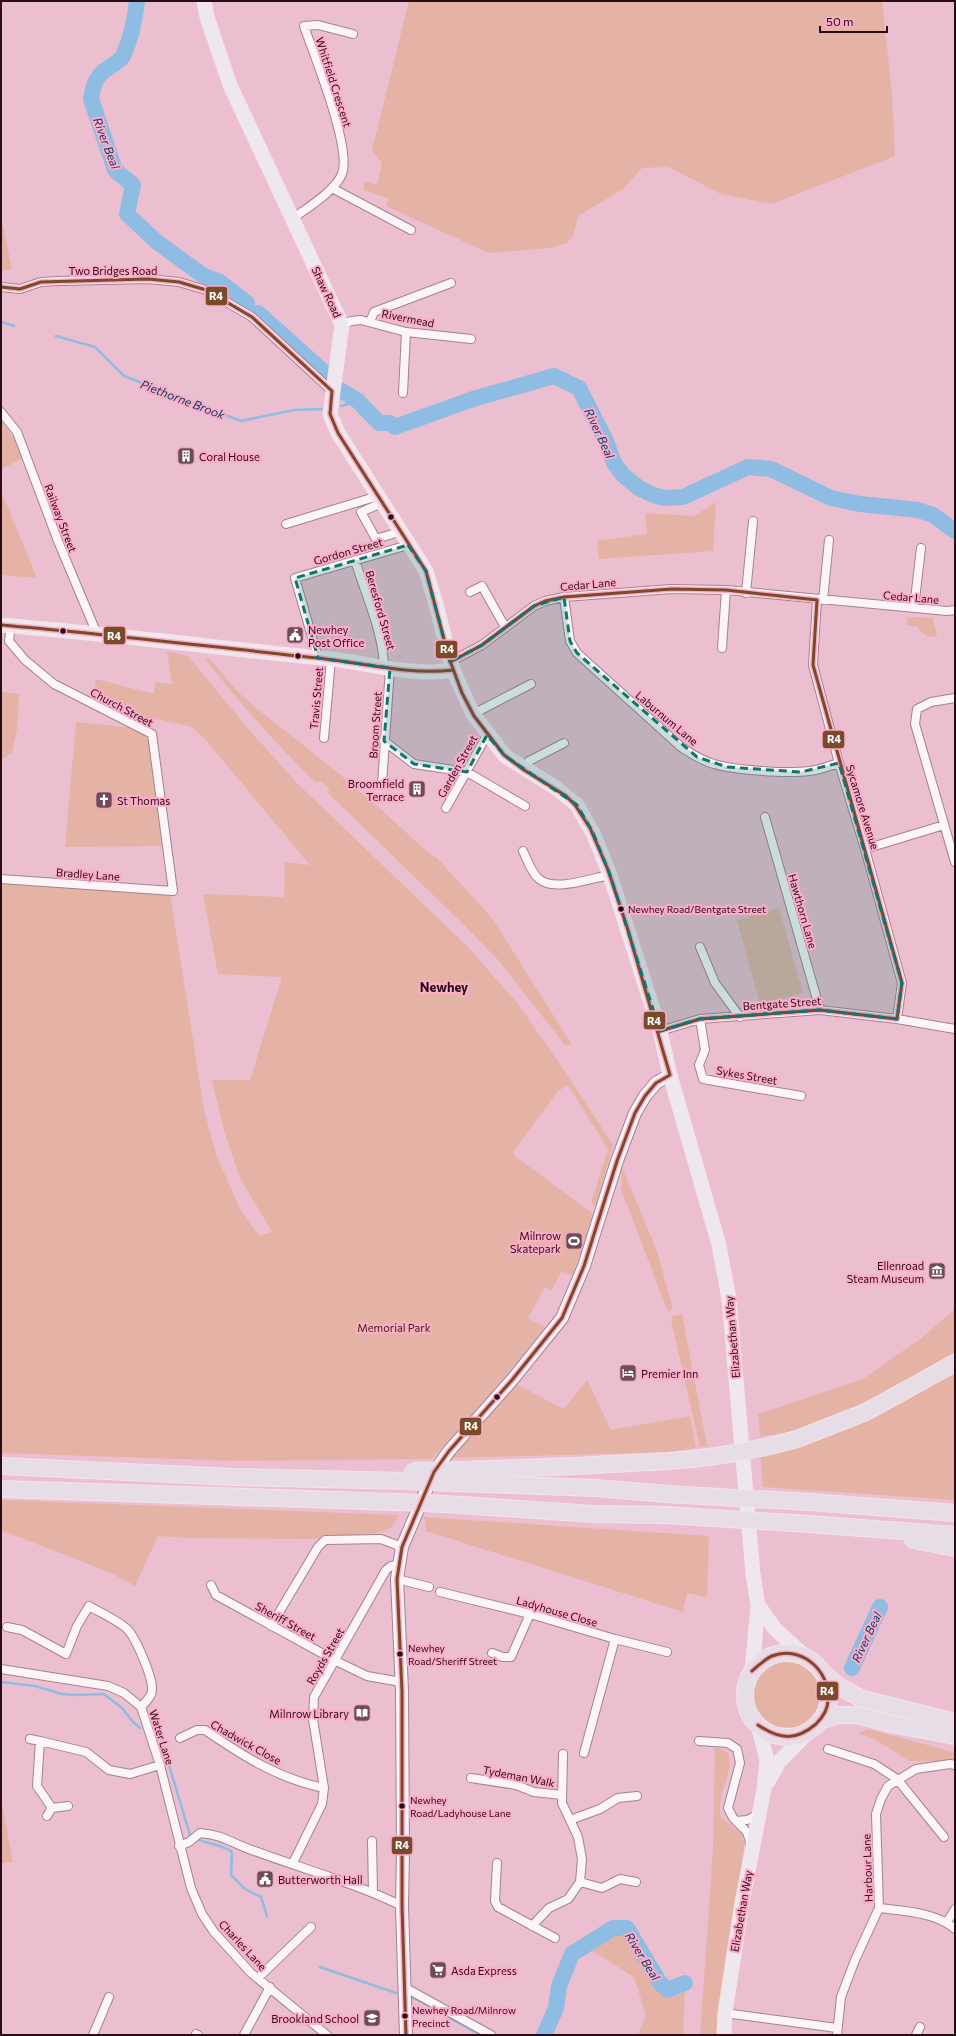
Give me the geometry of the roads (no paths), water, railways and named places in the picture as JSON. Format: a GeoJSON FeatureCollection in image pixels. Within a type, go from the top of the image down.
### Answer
{"type":"FeatureCollection","features":[{"type":"Feature","properties":{"kind":"highway"},"geometry":{"type":"LineString","coordinates":[[460,1477],[576,1466],[697,1459],[756,1451],[797,1439],[866,1412],[955,1363]]}},
{"type":"Feature","properties":{"kind":"highway"},"geometry":{"type":"LineString","coordinates":[[1,1466],[233,1478],[409,1476],[460,1477],[667,1494],[810,1502],[955,1513]]}},
{"type":"Feature","properties":{"kind":"highway"},"geometry":{"type":"LineString","coordinates":[[1,1489],[445,1504],[594,1514],[666,1515],[829,1525],[955,1535]]}},
{"type":"Feature","properties":{"kind":"highway"},"geometry":{"type":"LineString","coordinates":[[829,1525],[955,1548]]}},
{"type":"Feature","properties":{"kind":"highway"},"geometry":{"type":"LineString","coordinates":[[955,1722],[860,1698],[840,1687],[805,1656],[793,1653],[776,1654],[760,1662],[752,1671],[746,1682],[744,1693],[750,1716],[758,1725],[768,1732],[779,1736],[790,1737],[802,1734],[816,1725],[838,1715],[856,1715],[896,1725],[955,1736]]}},
{"type":"Feature","properties":{"kind":"highway"},"geometry":{"type":"LineString","coordinates":[[816,1725],[828,1702],[827,1681],[822,1672]]}},
{"type":"Feature","properties":{"kind":"highway"},"geometry":{"type":"LineString","coordinates":[[905,1709],[955,1713]]}},
{"type":"Feature","properties":{"kind":"main road","name":"Shaw Road"},"geometry":{"type":"LineString","coordinates":[[204,1],[207,17],[230,85],[342,325],[330,414],[338,432],[399,532],[426,571],[452,666],[473,714],[487,735],[505,756],[522,769],[556,788],[577,805],[593,833],[610,875]]}},
{"type":"Feature","properties":{"kind":"main road"},"geometry":{"type":"LineString","coordinates":[[6,626],[97,634],[441,672],[452,666]]}},
{"type":"Feature","properties":{"kind":"main road","name":"Elizabethan Way"},"geometry":{"type":"LineString","coordinates":[[610,875],[660,1031],[670,1076],[719,1245],[729,1299],[753,1574],[758,1605],[752,1671]]}},
{"type":"Feature","properties":{"kind":"main road","name":"Elizabethan Way"},"geometry":{"type":"LineString","coordinates":[[758,1605],[776,1629],[805,1656]]}},
{"type":"Feature","properties":{"kind":"main road","name":"Elizabethan Way"},"geometry":{"type":"LineString","coordinates":[[724,2035],[725,2013],[752,1850],[764,1789],[767,1760],[758,1725]]}},
{"type":"Feature","properties":{"kind":"main road","name":"Elizabethan Way"},"geometry":{"type":"LineString","coordinates":[[764,1789],[779,1762],[816,1725]]}},
{"type":"Feature","properties":{"kind":"street","name":"Whitfield Crescent"},"geometry":{"type":"LineString","coordinates":[[292,219],[332,188],[343,173],[344,153],[332,104],[304,26],[318,25],[353,34]]}},
{"type":"Feature","properties":{"kind":"street"},"geometry":{"type":"LineString","coordinates":[[332,188],[411,230]]}},
{"type":"Feature","properties":{"kind":"street","name":"Two Bridges Road"},"geometry":{"type":"LineString","coordinates":[[1,287],[20,289],[41,282],[148,280],[179,282],[206,290],[252,317],[332,391]]}},
{"type":"Feature","properties":{"kind":"street"},"geometry":{"type":"LineString","coordinates":[[370,322],[374,312],[451,283]]}},
{"type":"Feature","properties":{"kind":"street","name":"Rivermead"},"geometry":{"type":"LineString","coordinates":[[342,325],[351,321],[361,320],[406,332],[470,339]]}},
{"type":"Feature","properties":{"kind":"street"},"geometry":{"type":"LineString","coordinates":[[403,393],[406,332]]}},
{"type":"Feature","properties":{"kind":"street","name":"Railway Street"},"geometry":{"type":"LineString","coordinates":[[1,412],[17,432],[58,541],[97,634]]}},
{"type":"Feature","properties":{"kind":"street"},"geometry":{"type":"LineString","coordinates":[[286,524],[380,499]]}},
{"type":"Feature","properties":{"kind":"street"},"geometry":{"type":"LineString","coordinates":[[380,499],[361,512],[372,533],[376,539],[399,532]]}},
{"type":"Feature","properties":{"kind":"street"},"geometry":{"type":"LineString","coordinates":[[746,593],[753,521]]}},
{"type":"Feature","properties":{"kind":"street","name":"Sycamore Avenue"},"geometry":{"type":"LineString","coordinates":[[829,540],[820,600],[813,665],[839,763],[865,849],[902,983],[897,1019]]}},
{"type":"Feature","properties":{"kind":"street","name":"Gordon Street"},"geometry":{"type":"LineString","coordinates":[[324,659],[295,578],[408,545]]}},
{"type":"Feature","properties":{"kind":"street"},"geometry":{"type":"LineString","coordinates":[[914,608],[921,548]]}},
{"type":"Feature","properties":{"kind":"street","name":"Beresford Street"},"geometry":{"type":"LineString","coordinates":[[355,560],[376,629],[383,658],[387,667]]}},
{"type":"Feature","properties":{"kind":"street"},"geometry":{"type":"LineString","coordinates":[[470,592],[482,586],[505,627]]}},
{"type":"Feature","properties":{"kind":"street","name":"Cedar Lane"},"geometry":{"type":"LineString","coordinates":[[452,666],[540,603],[564,597],[672,589],[726,590],[820,600],[955,610]]}},
{"type":"Feature","properties":{"kind":"street"},"geometry":{"type":"LineString","coordinates":[[722,648],[726,590]]}},
{"type":"Feature","properties":{"kind":"street","name":"Laburnum Lane"},"geometry":{"type":"LineString","coordinates":[[564,597],[570,641],[578,653],[681,747],[697,757],[713,764],[727,767],[801,772],[816,770],[839,763]]}},
{"type":"Feature","properties":{"kind":"street","name":"Church Street"},"geometry":{"type":"LineString","coordinates":[[6,626],[9,641],[25,660],[54,684],[152,734],[173,891]]}},
{"type":"Feature","properties":{"kind":"street","name":"Travis Street"},"geometry":{"type":"LineString","coordinates":[[324,659],[324,738]]}},
{"type":"Feature","properties":{"kind":"street","name":"Broom Street"},"geometry":{"type":"LineString","coordinates":[[382,784],[387,667]]}},
{"type":"Feature","properties":{"kind":"street"},"geometry":{"type":"LineString","coordinates":[[473,714],[531,684]]}},
{"type":"Feature","properties":{"kind":"street"},"geometry":{"type":"LineString","coordinates":[[955,698],[931,702],[917,709],[915,724],[955,862]]}},
{"type":"Feature","properties":{"kind":"street","name":"Garden Street"},"geometry":{"type":"LineString","coordinates":[[446,808],[487,735]]}},
{"type":"Feature","properties":{"kind":"street"},"geometry":{"type":"LineString","coordinates":[[384,741],[414,764],[467,772],[525,806]]}},
{"type":"Feature","properties":{"kind":"street"},"geometry":{"type":"LineString","coordinates":[[522,769],[530,761],[564,743]]}},
{"type":"Feature","properties":{"kind":"street","name":"Hawthorn Lane"},"geometry":{"type":"LineString","coordinates":[[765,817],[820,1010]]}},
{"type":"Feature","properties":{"kind":"street"},"geometry":{"type":"LineString","coordinates":[[865,849],[944,825]]}},
{"type":"Feature","properties":{"kind":"street"},"geometry":{"type":"LineString","coordinates":[[523,851],[537,877],[546,884],[561,885],[610,875]]}},
{"type":"Feature","properties":{"kind":"street","name":"Bradley Lane"},"geometry":{"type":"LineString","coordinates":[[1,878],[173,891]]}},
{"type":"Feature","properties":{"kind":"street"},"geometry":{"type":"LineString","coordinates":[[700,947],[715,983],[740,1017]]}},
{"type":"Feature","properties":{"kind":"street","name":"Bentgate Street"},"geometry":{"type":"LineString","coordinates":[[660,1031],[700,1019],[820,1010],[897,1019],[955,1029]]}},
{"type":"Feature","properties":{"kind":"street","name":"Sykes Street"},"geometry":{"type":"LineString","coordinates":[[700,1019],[705,1050],[699,1065],[703,1079],[801,1096]]}},
{"type":"Feature","properties":{"kind":"street"},"geometry":{"type":"LineString","coordinates":[[406,2035],[402,1906],[404,1852],[401,1682],[397,1579],[402,1547],[431,1480],[446,1456],[512,1380],[562,1318],[584,1266],[617,1161],[635,1112],[645,1096],[656,1083],[670,1076]]}},
{"type":"Feature","properties":{"kind":"street"},"geometry":{"type":"LineString","coordinates":[[271,1626],[318,1547],[325,1540],[381,1539],[402,1547]]}},
{"type":"Feature","properties":{"kind":"street","name":"Royds Street"},"geometry":{"type":"LineString","coordinates":[[293,1863],[322,1804],[324,1788],[313,1719],[314,1697],[336,1661],[386,1570],[392,1566],[398,1565]]}},
{"type":"Feature","properties":{"kind":"street"},"geometry":{"type":"LineString","coordinates":[[397,1579],[429,1587]]}},
{"type":"Feature","properties":{"kind":"street","name":"Sheriff Street"},"geometry":{"type":"LineString","coordinates":[[211,1585],[216,1595],[336,1661],[367,1676],[401,1682]]}},
{"type":"Feature","properties":{"kind":"street","name":"Ladyhouse Close"},"geometry":{"type":"LineString","coordinates":[[440,1592],[530,1614],[614,1639],[667,1652]]}},
{"type":"Feature","properties":{"kind":"street"},"geometry":{"type":"LineString","coordinates":[[7,1627],[22,1630],[66,1654],[77,1626],[89,1606],[127,1628],[133,1635],[150,1678],[152,1689],[150,1697],[141,1708]]}},
{"type":"Feature","properties":{"kind":"street"},"geometry":{"type":"LineString","coordinates":[[492,1653],[504,1657],[511,1656],[530,1614]]}},
{"type":"Feature","properties":{"kind":"street"},"geometry":{"type":"LineString","coordinates":[[584,1753],[614,1639]]}},
{"type":"Feature","properties":{"kind":"street","name":"Water Lane"},"geometry":{"type":"LineString","coordinates":[[1,1669],[108,1686],[124,1693],[141,1708],[160,1765],[179,1846]]}},
{"type":"Feature","properties":{"kind":"street","name":"Chadwick Close"},"geometry":{"type":"LineString","coordinates":[[180,1738],[196,1730],[205,1730],[264,1768],[307,1785],[324,1788]]}},
{"type":"Feature","properties":{"kind":"street"},"geometry":{"type":"LineString","coordinates":[[30,1739],[86,1752],[108,1770],[130,1774],[160,1765]]}},
{"type":"Feature","properties":{"kind":"street"},"geometry":{"type":"LineString","coordinates":[[40,1741],[37,1786],[52,1808]]}},
{"type":"Feature","properties":{"kind":"street"},"geometry":{"type":"LineString","coordinates":[[699,1741],[728,1743],[737,1749],[740,1763],[728,1808],[736,1821],[747,1832],[752,1850]]}},
{"type":"Feature","properties":{"kind":"street"},"geometry":{"type":"LineString","coordinates":[[828,1749],[874,1764],[897,1779],[944,1837]]}},
{"type":"Feature","properties":{"kind":"street"},"geometry":{"type":"LineString","coordinates":[[532,1926],[549,1908],[568,1899],[580,1882],[582,1859],[578,1837],[562,1803],[563,1754]]}},
{"type":"Feature","properties":{"kind":"street"},"geometry":{"type":"LineString","coordinates":[[897,1779],[916,1769],[950,1764],[955,1765]]}},
{"type":"Feature","properties":{"kind":"street","name":"Tydeman Walk"},"geometry":{"type":"LineString","coordinates":[[471,1778],[516,1785],[534,1792],[562,1795]]}},
{"type":"Feature","properties":{"kind":"street","name":"Harbour Lane"},"geometry":{"type":"LineString","coordinates":[[725,2013],[837,2031],[841,1997],[858,1953],[879,1908],[876,1814],[881,1799],[888,1786],[897,1779]]}},
{"type":"Feature","properties":{"kind":"street"},"geometry":{"type":"LineString","coordinates":[[570,1820],[600,1809],[618,1798],[637,1796]]}},
{"type":"Feature","properties":{"kind":"street"},"geometry":{"type":"LineString","coordinates":[[52,1808],[68,1806]]}},
{"type":"Feature","properties":{"kind":"street"},"geometry":{"type":"LineString","coordinates":[[47,1816],[52,1808]]}},
{"type":"Feature","properties":{"kind":"street"},"geometry":{"type":"LineString","coordinates":[[736,1821],[747,1820],[759,1814]]}},
{"type":"Feature","properties":{"kind":"street"},"geometry":{"type":"LineString","coordinates":[[179,1846],[190,1842],[200,1833],[217,1835],[249,1849],[373,1892],[402,1906]]}},
{"type":"Feature","properties":{"kind":"street"},"geometry":{"type":"LineString","coordinates":[[372,1842],[373,1892]]}},
{"type":"Feature","properties":{"kind":"street","name":"Charles Lane"},"geometry":{"type":"LineString","coordinates":[[179,1846],[191,1888],[202,1914],[214,1932],[251,1973],[327,2035]]}},
{"type":"Feature","properties":{"kind":"street"},"geometry":{"type":"LineString","coordinates":[[497,1863],[495,1901],[498,1907],[555,1938]]}},
{"type":"Feature","properties":{"kind":"street"},"geometry":{"type":"LineString","coordinates":[[580,1882],[602,1888],[620,1879],[636,1882]]}},
{"type":"Feature","properties":{"kind":"street"},"geometry":{"type":"LineString","coordinates":[[879,1908],[911,1912],[947,1922],[955,1928]]}},
{"type":"Feature","properties":{"kind":"street"},"geometry":{"type":"LineString","coordinates":[[947,1922],[955,1909]]}},
{"type":"Feature","properties":{"kind":"street"},"geometry":{"type":"LineString","coordinates":[[258,1978],[311,1927]]}},
{"type":"Feature","properties":{"kind":"street"},"geometry":{"type":"LineString","coordinates":[[244,2035],[270,1988]]}},
{"type":"Feature","properties":{"kind":"street"},"geometry":{"type":"LineString","coordinates":[[405,1992],[491,2035]]}},
{"type":"Feature","properties":{"kind":"street"},"geometry":{"type":"LineString","coordinates":[[93,2035],[109,1997]]}},
{"type":"Feature","properties":{"kind":"waterway","name":"River Beal"},"geometry":{"type":"LineString","coordinates":[[137,1],[132,29],[123,56],[118,62],[104,71],[97,78],[91,99],[115,170],[133,185],[127,214],[157,242],[204,276],[220,282],[247,303]]}},
{"type":"Feature","properties":{"kind":"waterway","name":"River Beal"},"geometry":{"type":"LineString","coordinates":[[258,313],[326,374]]}},
{"type":"Feature","properties":{"kind":"waterway","name":"Piethorne Brook"},"geometry":{"type":"LineString","coordinates":[[1,322],[14,326]]}},
{"type":"Feature","properties":{"kind":"waterway","name":"Piethorne Brook"},"geometry":{"type":"LineString","coordinates":[[56,336],[95,347],[124,376],[241,421],[294,410],[323,409]]}},
{"type":"Feature","properties":{"kind":"waterway","name":"River Beal"},"geometry":{"type":"LineString","coordinates":[[342,391],[358,401],[379,423],[390,423],[395,427],[473,399],[554,376],[579,388],[606,441],[614,463],[623,475],[639,488],[651,494],[663,498],[683,497],[748,467],[771,469],[831,498],[860,504],[918,510],[933,515],[955,531]]}},
{"type":"Feature","properties":{"kind":"waterway","name":"Piethorne Brook"},"geometry":{"type":"LineString","coordinates":[[341,406],[358,401]]}},
{"type":"Feature","properties":{"kind":"waterway","name":"River Beal"},"geometry":{"type":"LineString","coordinates":[[852,1668],[880,1607]]}},
{"type":"Feature","properties":{"kind":"waterway"},"geometry":{"type":"LineString","coordinates":[[1,1682],[35,1686],[62,1694],[104,1694],[122,1708],[140,1728]]}},
{"type":"Feature","properties":{"kind":"waterway"},"geometry":{"type":"LineString","coordinates":[[160,1735],[190,1835],[232,1852],[231,1875],[245,1889],[261,1897],[267,1916]]}},
{"type":"Feature","properties":{"kind":"waterway","name":"River Beal"},"geometry":{"type":"LineString","coordinates":[[544,2035],[556,2008],[559,1986],[572,1954],[613,1928],[627,1928],[660,1983],[668,1990],[685,1983]]}},
{"type":"Feature","properties":{"kind":"waterway"},"geometry":{"type":"LineString","coordinates":[[320,1967],[402,1995]]}},
{"type":"Feature","properties":{"kind":"waterway"},"geometry":{"type":"LineString","coordinates":[[408,1997],[416,1999],[480,2035]]}},
{"type":"Feature","properties":{"kind":"place","name":"Coral House"},"geometry":{"type":"Point","coordinates":[186,456]}},
{"type":"Feature","properties":{"kind":"place","name":"Newhey Post Office"},"geometry":{"type":"Point","coordinates":[295,635]}},
{"type":"Feature","properties":{"kind":"place","name":"Broomfield Terrace"},"geometry":{"type":"Point","coordinates":[417,789]}},
{"type":"Feature","properties":{"kind":"place","name":"St Thomas"},"geometry":{"type":"Point","coordinates":[104,800]}},
{"type":"Feature","properties":{"kind":"place","name":"Newhey Road/Bentgate Street"},"geometry":{"type":"Point","coordinates":[621,909]}},
{"type":"Feature","properties":{"kind":"place","name":"Milnrow Skatepark"},"geometry":{"type":"Point","coordinates":[574,1241]}},
{"type":"Feature","properties":{"kind":"place","name":"Ellenroad Steam Museum"},"geometry":{"type":"Point","coordinates":[937,1271]}},
{"type":"Feature","properties":{"kind":"place","name":"Premier Inn"},"geometry":{"type":"Point","coordinates":[628,1373]}},
{"type":"Feature","properties":{"kind":"place","name":"Newhey Road/Sheriff Street"},"geometry":{"type":"Point","coordinates":[400,1654]}},
{"type":"Feature","properties":{"kind":"place","name":"Milnrow Library"},"geometry":{"type":"Point","coordinates":[362,1713]}},
{"type":"Feature","properties":{"kind":"place","name":"Newhey Road/Ladyhouse Lane"},"geometry":{"type":"Point","coordinates":[402,1806]}},
{"type":"Feature","properties":{"kind":"place","name":"Butterworth Hall"},"geometry":{"type":"Point","coordinates":[265,1879]}},
{"type":"Feature","properties":{"kind":"place","name":"Asda Express"},"geometry":{"type":"Point","coordinates":[438,1970]}},
{"type":"Feature","properties":{"kind":"place","name":"Newhey Road/Milnrow Precinct"},"geometry":{"type":"Point","coordinates":[405,2016]}},
{"type":"Feature","properties":{"kind":"place","name":"Brookland School"},"geometry":{"type":"Point","coordinates":[372,2018]}},
{"type":"Feature","properties":{"kind":"district","name":"Newhey"},"geometry":{"type":"Point","coordinates":[444,987]}},
{"type":"Feature","properties":{"kind":"park label","name":"Memorial Park"},"geometry":{"type":"Point","coordinates":[394,1327]}}]}
